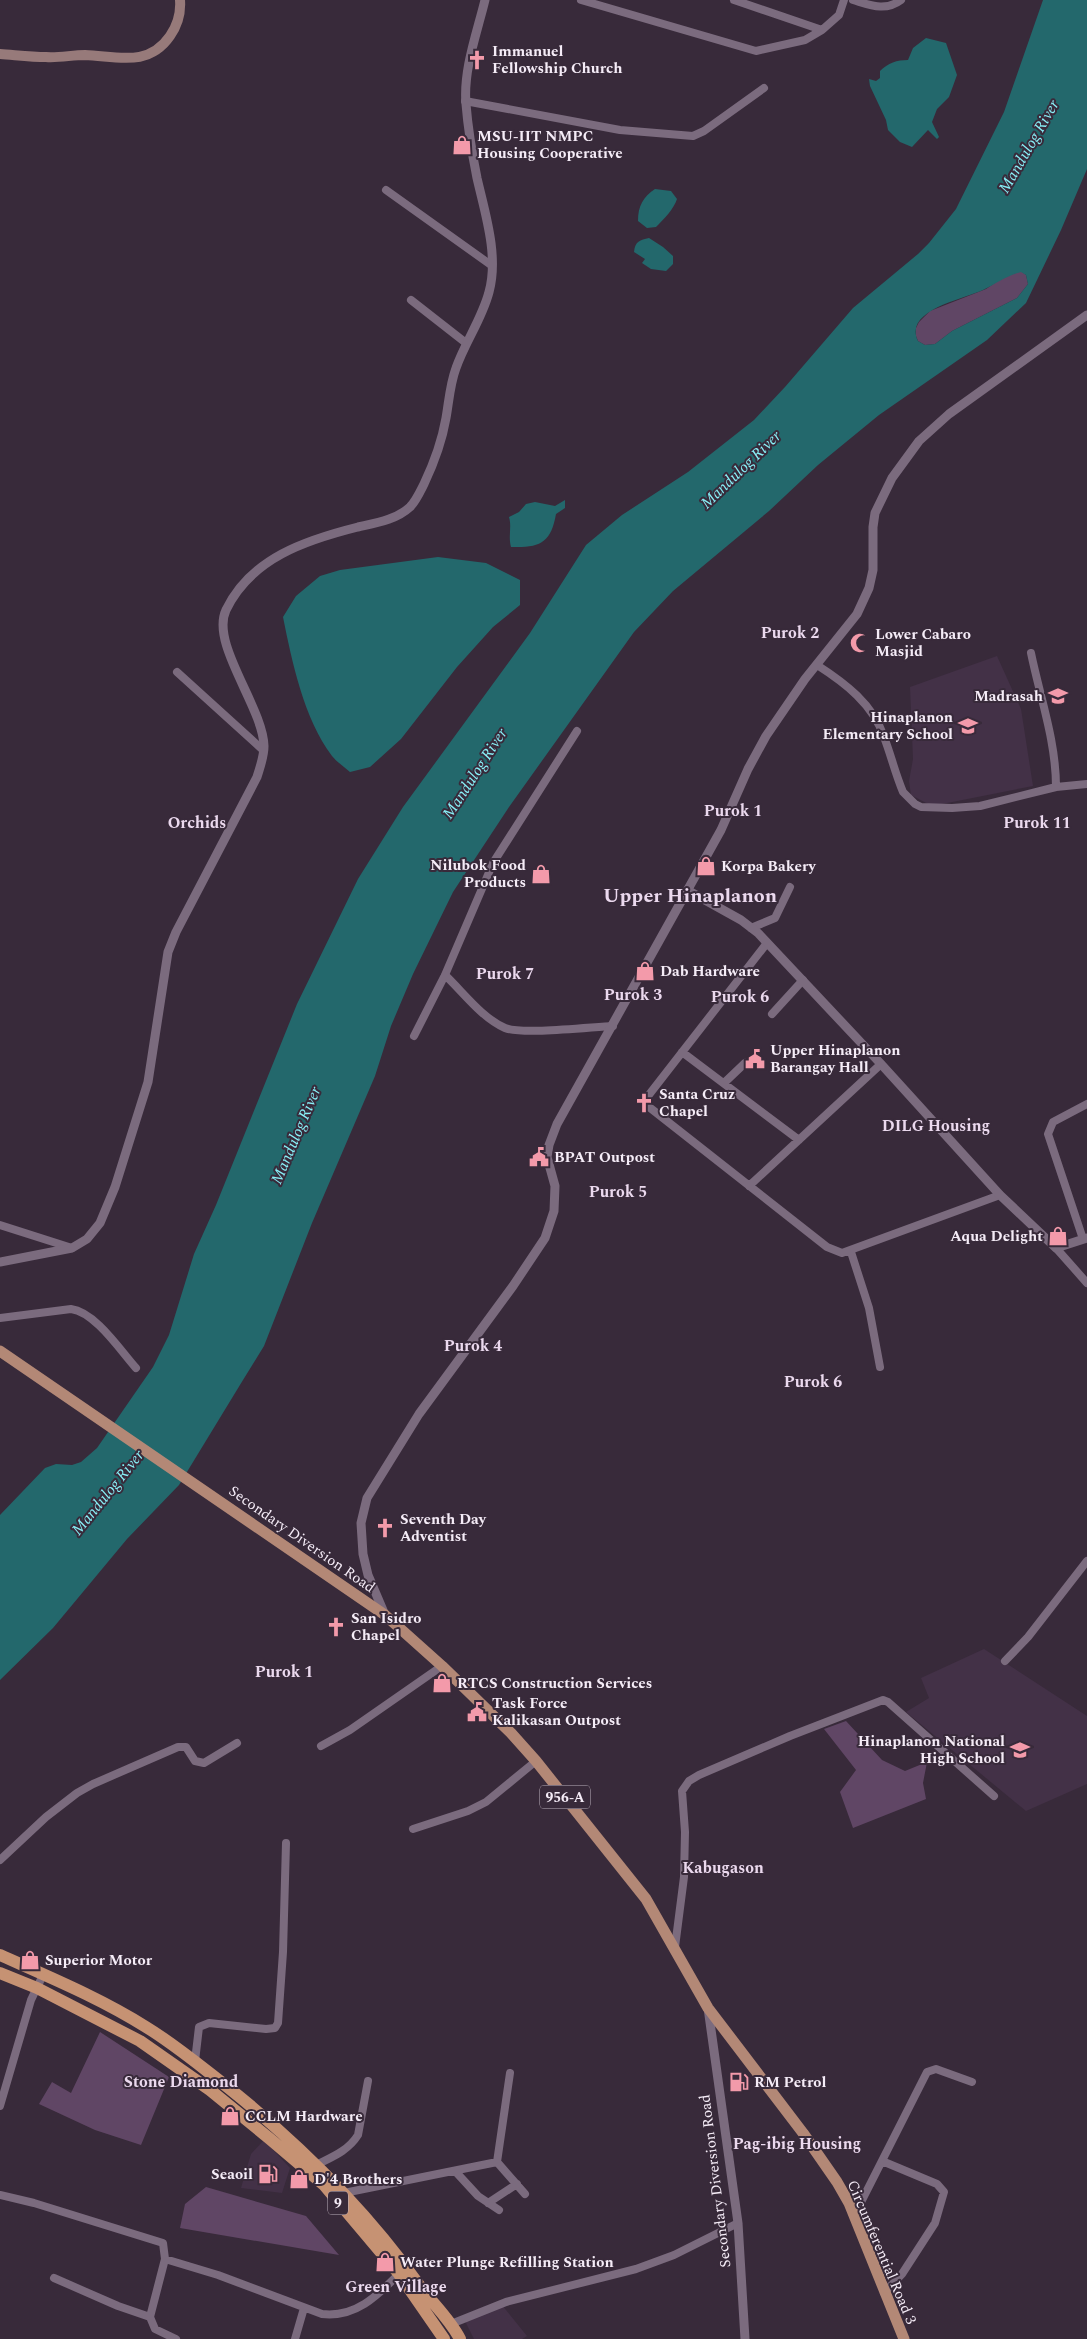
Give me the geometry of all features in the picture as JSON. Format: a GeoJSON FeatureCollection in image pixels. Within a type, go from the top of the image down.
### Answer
{"type":"FeatureCollection","features":[{"type":"Feature","properties":{"kind":"highway","name":"9"},"geometry":{"type":"LineString","coordinates":[[2,1956],[84,1993],[145,2026],[195,2061],[252,2107],[344,2193],[403,2270],[444,2339]]}},
{"type":"Feature","properties":{"kind":"highway","name":"9"},"geometry":{"type":"LineString","coordinates":[[0,1973],[37,1988],[140,2041],[210,2090],[324,2185],[424,2292],[451,2324],[460,2339]]}},
{"type":"Feature","properties":{"kind":"main road"},"geometry":{"type":"LineString","coordinates":[[0,54],[47,57],[85,55],[115,59],[148,55],[166,42],[174,30],[181,7],[180,0]]}},
{"type":"Feature","properties":{"kind":"main road","name":"Secondary Diversion Road"},"geometry":{"type":"LineString","coordinates":[[0,1351],[16,1360],[385,1615],[442,1666],[511,1733],[634,1884],[675,1947],[708,2008]]}},
{"type":"Feature","properties":{"kind":"main road","name":"Circumferential Road 3"},"geometry":{"type":"LineString","coordinates":[[708,2008],[821,2157],[849,2203],[904,2339]]}},
{"type":"Feature","properties":{"kind":"street"},"geometry":{"type":"LineString","coordinates":[[0,1262],[72,1248],[81,1244],[100,1224],[142,1108],[148,1082],[168,952],[176,932],[257,777],[263,750],[263,738],[249,698],[223,638],[222,623],[226,611],[245,583],[267,562],[291,548],[332,534],[393,518],[411,506],[420,493],[438,451],[456,368],[489,292],[491,265],[486,215],[471,147],[465,101],[467,75],[485,0]]}},
{"type":"Feature","properties":{"kind":"street"},"geometry":{"type":"LineString","coordinates":[[581,0],[756,51],[805,40],[822,30],[839,15],[844,0]]}},
{"type":"Feature","properties":{"kind":"street"},"geometry":{"type":"LineString","coordinates":[[734,0],[822,30]]}},
{"type":"Feature","properties":{"kind":"street"},"geometry":{"type":"LineString","coordinates":[[853,0],[875,7],[891,6],[901,0]]}},
{"type":"Feature","properties":{"kind":"street"},"geometry":{"type":"LineString","coordinates":[[465,101],[620,130],[693,136],[704,131],[764,88]]}},
{"type":"Feature","properties":{"kind":"street"},"geometry":{"type":"LineString","coordinates":[[386,190],[491,265]]}},
{"type":"Feature","properties":{"kind":"street"},"geometry":{"type":"LineString","coordinates":[[411,300],[466,344]]}},
{"type":"Feature","properties":{"kind":"street"},"geometry":{"type":"LineString","coordinates":[[385,1615],[368,1575],[363,1554],[361,1523],[367,1498],[419,1414],[513,1286],[544,1238],[554,1211],[555,1197],[547,1158],[549,1145],[557,1124],[721,830],[748,769],[766,736],[784,707],[842,636],[864,602],[872,570],[875,513],[888,485],[907,455],[929,431],[949,414],[1087,316]]}},
{"type":"Feature","properties":{"kind":"street"},"geometry":{"type":"LineString","coordinates":[[1030,653],[1053,744],[1056,786]]}},
{"type":"Feature","properties":{"kind":"street"},"geometry":{"type":"LineString","coordinates":[[818,665],[857,695],[872,713],[884,735],[902,792],[921,807],[952,808],[980,806],[1056,786],[1087,784]]}},
{"type":"Feature","properties":{"kind":"street"},"geometry":{"type":"LineString","coordinates":[[177,672],[263,750]]}},
{"type":"Feature","properties":{"kind":"street"},"geometry":{"type":"LineString","coordinates":[[414,1036],[445,975],[493,864],[577,731]]}},
{"type":"Feature","properties":{"kind":"street"},"geometry":{"type":"LineString","coordinates":[[751,928],[775,918],[790,887]]}},
{"type":"Feature","properties":{"kind":"street"},"geometry":{"type":"LineString","coordinates":[[687,890],[751,928],[767,943],[881,1064],[1000,1195],[1056,1248],[1087,1283]]}},
{"type":"Feature","properties":{"kind":"street"},"geometry":{"type":"LineString","coordinates":[[767,943],[648,1096],[646,1103],[827,1247],[842,1253],[850,1252],[1000,1195]]}},
{"type":"Feature","properties":{"kind":"street"},"geometry":{"type":"LineString","coordinates":[[445,975],[494,1022],[506,1028],[525,1031],[613,1026]]}},
{"type":"Feature","properties":{"kind":"street"},"geometry":{"type":"LineString","coordinates":[[772,1014],[803,980]]}},
{"type":"Feature","properties":{"kind":"street"},"geometry":{"type":"LineString","coordinates":[[682,1052],[799,1140]]}},
{"type":"Feature","properties":{"kind":"street"},"geometry":{"type":"LineString","coordinates":[[724,1083],[745,1063]]}},
{"type":"Feature","properties":{"kind":"street"},"geometry":{"type":"LineString","coordinates":[[749,1186],[881,1064]]}},
{"type":"Feature","properties":{"kind":"street"},"geometry":{"type":"LineString","coordinates":[[1056,1248],[1085,1238],[1048,1134],[1053,1122],[1087,1104]]}},
{"type":"Feature","properties":{"kind":"street"},"geometry":{"type":"LineString","coordinates":[[0,1225],[72,1248]]}},
{"type":"Feature","properties":{"kind":"street"},"geometry":{"type":"LineString","coordinates":[[850,1252],[869,1308],[880,1367]]}},
{"type":"Feature","properties":{"kind":"street"},"geometry":{"type":"LineString","coordinates":[[0,1318],[76,1310],[89,1316],[136,1368]]}},
{"type":"Feature","properties":{"kind":"street"},"geometry":{"type":"LineString","coordinates":[[1005,1661],[1028,1637],[1087,1561]]}},
{"type":"Feature","properties":{"kind":"street"},"geometry":{"type":"LineString","coordinates":[[320,1746],[350,1730],[442,1666]]}},
{"type":"Feature","properties":{"kind":"street"},"geometry":{"type":"LineString","coordinates":[[675,1947],[684,1877],[685,1832],[682,1791],[689,1780],[699,1775],[790,1736],[883,1700],[888,1702],[994,1796]]}},
{"type":"Feature","properties":{"kind":"street"},"geometry":{"type":"LineString","coordinates":[[0,1860],[46,1817],[93,1784],[178,1747],[186,1747],[195,1761],[199,1763],[237,1743]]}},
{"type":"Feature","properties":{"kind":"street"},"geometry":{"type":"LineString","coordinates":[[413,1829],[468,1811],[486,1802],[536,1762]]}},
{"type":"Feature","properties":{"kind":"street"},"geometry":{"type":"LineString","coordinates":[[195,2061],[199,2027],[209,2023],[266,2029],[275,2028],[278,2023],[286,1843]]}},
{"type":"Feature","properties":{"kind":"street"},"geometry":{"type":"LineString","coordinates":[[0,2106],[22,2029],[43,1975]]}},
{"type":"Feature","properties":{"kind":"street","name":"Secondary Diversion Road"},"geometry":{"type":"LineString","coordinates":[[708,2008],[738,2223],[745,2339]]}},
{"type":"Feature","properties":{"kind":"street"},"geometry":{"type":"LineString","coordinates":[[854,2216],[927,2072],[936,2069],[972,2082]]}},
{"type":"Feature","properties":{"kind":"street"},"geometry":{"type":"LineString","coordinates":[[497,2162],[510,2073]]}},
{"type":"Feature","properties":{"kind":"street"},"geometry":{"type":"LineString","coordinates":[[316,2165],[343,2152],[353,2143],[358,2135],[368,2081]]}},
{"type":"Feature","properties":{"kind":"street"},"geometry":{"type":"LineString","coordinates":[[882,2160],[937,2184],[944,2192],[935,2223],[902,2274],[884,2293]]}},
{"type":"Feature","properties":{"kind":"street"},"geometry":{"type":"LineString","coordinates":[[344,2193],[497,2162]]}},
{"type":"Feature","properties":{"kind":"street"},"geometry":{"type":"LineString","coordinates":[[497,2162],[525,2194]]}},
{"type":"Feature","properties":{"kind":"street"},"geometry":{"type":"LineString","coordinates":[[455,2171],[471,2190],[499,2210]]}},
{"type":"Feature","properties":{"kind":"street"},"geometry":{"type":"LineString","coordinates":[[488,2203],[517,2184]]}},
{"type":"Feature","properties":{"kind":"street"},"geometry":{"type":"LineString","coordinates":[[0,2195],[34,2203],[163,2243],[166,2259],[150,2317],[155,2330],[176,2339]]}},
{"type":"Feature","properties":{"kind":"street"},"geometry":{"type":"LineString","coordinates":[[451,2324],[506,2302],[636,2269],[674,2255],[738,2223]]}},
{"type":"Feature","properties":{"kind":"street"},"geometry":{"type":"LineString","coordinates":[[166,2259],[218,2275],[322,2314],[345,2314],[376,2294],[403,2270]]}},
{"type":"Feature","properties":{"kind":"street"},"geometry":{"type":"LineString","coordinates":[[54,2278],[118,2306],[150,2317]]}},
{"type":"Feature","properties":{"kind":"street"},"geometry":{"type":"LineString","coordinates":[[295,2339],[304,2308]]}},
{"type":"Feature","properties":{"kind":"shaded area"},"geometry":{"type":"Polygon","coordinates":[[[1021,271],[1026,275],[1028,284],[1017,298],[952,331],[935,344],[925,345],[918,341],[916,328],[930,311],[986,289],[1002,278],[1021,271]]]}},
{"type":"Feature","properties":{"kind":"shaded area","name":"Hinaplanon Elementary School"},"geometry":{"type":"Polygon","coordinates":[[[997,656],[1021,709],[1033,786],[932,806],[911,795],[909,781],[913,759],[910,687],[997,656]]]}},
{"type":"Feature","properties":{"kind":"shaded area","name":"Hinaplanon National High School"},"geometry":{"type":"Polygon","coordinates":[[[984,1649],[1087,1716],[1087,1784],[1026,1811],[906,1712],[929,1698],[921,1678],[984,1649]]]}},
{"type":"Feature","properties":{"kind":"shaded area"},"geometry":{"type":"Polygon","coordinates":[[[846,1721],[882,1760],[905,1771],[927,1762],[923,1783],[926,1799],[853,1828],[840,1792],[856,1770],[824,1729],[846,1721]]]}},
{"type":"Feature","properties":{"kind":"shaded area"},"geometry":{"type":"Polygon","coordinates":[[[100,2032],[169,2077],[141,2145],[95,2130],[39,2104],[52,2082],[71,2093],[100,2032]]]}},
{"type":"Feature","properties":{"kind":"shaded area"},"geometry":{"type":"Polygon","coordinates":[[[264,2140],[290,2168],[282,2193],[241,2188],[251,2154],[264,2140]]]}},
{"type":"Feature","properties":{"kind":"shaded area"},"geometry":{"type":"Polygon","coordinates":[[[206,2187],[306,2216],[339,2255],[180,2228],[185,2204],[206,2187]]]}},
{"type":"Feature","properties":{"kind":"shaded area"},"geometry":{"type":"Polygon","coordinates":[[[502,2305],[527,2336],[522,2339],[474,2339],[465,2321],[502,2305]]]}},
{"type":"Feature","properties":{"kind":"water","name":"Mandulog River"},"geometry":{"type":"Polygon","coordinates":[[[1043,0],[1087,0],[1087,169],[1061,230],[1026,303],[987,340],[879,415],[818,465],[769,511],[673,591],[634,632],[509,807],[453,892],[413,974],[391,1026],[375,1076],[312,1223],[264,1346],[179,1485],[127,1539],[53,1628],[0,1680],[0,1515],[45,1468],[56,1464],[72,1465],[81,1462],[97,1448],[153,1367],[169,1335],[194,1254],[216,1205],[297,1004],[358,879],[403,807],[530,633],[586,545],[622,515],[688,472],[754,420],[853,308],[929,243],[956,209],[1004,112],[1043,0]],[[1021,272],[983,290],[938,307],[919,321],[916,330],[918,341],[925,345],[935,344],[952,331],[1017,298],[1028,284],[1026,275],[1021,272]]]}},
{"type":"Feature","properties":{"kind":"water"},"geometry":{"type":"Polygon","coordinates":[[[926,38],[946,43],[957,75],[949,97],[937,109],[932,122],[939,137],[937,139],[928,130],[912,147],[900,142],[888,130],[886,120],[870,86],[869,79],[876,81],[880,78],[880,71],[889,64],[908,60],[913,48],[926,38]]]}},
{"type":"Feature","properties":{"kind":"water"},"geometry":{"type":"Polygon","coordinates":[[[655,189],[671,191],[677,199],[665,218],[656,227],[647,228],[638,221],[640,206],[647,195],[655,189]]]}},
{"type":"Feature","properties":{"kind":"water"},"geometry":{"type":"Polygon","coordinates":[[[649,238],[673,256],[673,264],[666,271],[651,269],[642,263],[645,259],[634,252],[638,242],[649,238]]]}},
{"type":"Feature","properties":{"kind":"water"},"geometry":{"type":"Polygon","coordinates":[[[565,500],[565,508],[556,514],[551,532],[542,542],[537,545],[511,547],[509,517],[519,512],[526,504],[535,502],[555,506],[565,500]]]}},
{"type":"Feature","properties":{"kind":"water"},"geometry":{"type":"Polygon","coordinates":[[[438,557],[486,563],[520,580],[520,605],[493,627],[457,667],[401,739],[370,767],[350,772],[332,756],[314,725],[300,690],[283,617],[296,596],[320,576],[340,570],[438,557]]]}},
{"type":"Feature","properties":{"kind":"place","name":"Immanuel Fellowship Church"},"geometry":{"type":"Point","coordinates":[477,60]}},
{"type":"Feature","properties":{"kind":"place","name":"MSU-IIT NMPC Housing Cooperative"},"geometry":{"type":"Point","coordinates":[462,145]}},
{"type":"Feature","properties":{"kind":"place","name":"Lower Cabaro Masjid"},"geometry":{"type":"Point","coordinates":[860,643]}},
{"type":"Feature","properties":{"kind":"place","name":"Madrasah"},"geometry":{"type":"Point","coordinates":[1058,696]}},
{"type":"Feature","properties":{"kind":"place","name":"Hinaplanon Elementary School"},"geometry":{"type":"Point","coordinates":[968,726]}},
{"type":"Feature","properties":{"kind":"place","name":"Korpa Bakery"},"geometry":{"type":"Point","coordinates":[706,866]}},
{"type":"Feature","properties":{"kind":"place","name":"Nilubok Food Products"},"geometry":{"type":"Point","coordinates":[541,874]}},
{"type":"Feature","properties":{"kind":"place","name":"Dab Hardware"},"geometry":{"type":"Point","coordinates":[645,971]}},
{"type":"Feature","properties":{"kind":"place","name":"Upper Hinaplanon Barangay Hall"},"geometry":{"type":"Point","coordinates":[755,1059]}},
{"type":"Feature","properties":{"kind":"place","name":"Santa Cruz Chapel"},"geometry":{"type":"Point","coordinates":[644,1103]}},
{"type":"Feature","properties":{"kind":"place","name":"BPAT Outpost"},"geometry":{"type":"Point","coordinates":[539,1157]}},
{"type":"Feature","properties":{"kind":"place","name":"Aqua Delight"},"geometry":{"type":"Point","coordinates":[1058,1236]}},
{"type":"Feature","properties":{"kind":"place","name":"Seventh Day Adventist"},"geometry":{"type":"Point","coordinates":[385,1528]}},
{"type":"Feature","properties":{"kind":"place","name":"San Isidro Chapel"},"geometry":{"type":"Point","coordinates":[336,1627]}},
{"type":"Feature","properties":{"kind":"place","name":"RTCS Construction Services"},"geometry":{"type":"Point","coordinates":[442,1683]}},
{"type":"Feature","properties":{"kind":"place","name":"Task Force Kalikasan Outpost"},"geometry":{"type":"Point","coordinates":[477,1712]}},
{"type":"Feature","properties":{"kind":"place","name":"Hinaplanon National High School"},"geometry":{"type":"Point","coordinates":[1020,1750]}},
{"type":"Feature","properties":{"kind":"place","name":"Superior Motor"},"geometry":{"type":"Point","coordinates":[30,1960]}},
{"type":"Feature","properties":{"kind":"place","name":"RM Petrol"},"geometry":{"type":"Point","coordinates":[739,2082]}},
{"type":"Feature","properties":{"kind":"place","name":"CCLM Hardware"},"geometry":{"type":"Point","coordinates":[230,2116]}},
{"type":"Feature","properties":{"kind":"place","name":"Seaoil"},"geometry":{"type":"Point","coordinates":[268,2174]}},
{"type":"Feature","properties":{"kind":"place","name":"D'4 Brothers"},"geometry":{"type":"Point","coordinates":[299,2179]}},
{"type":"Feature","properties":{"kind":"place","name":"Water Plunge Refilling Station"},"geometry":{"type":"Point","coordinates":[385,2262]}},
{"type":"Feature","properties":{"kind":"district","name":"Purok 2"},"geometry":{"type":"Point","coordinates":[790,632]}},
{"type":"Feature","properties":{"kind":"district","name":"Purok 1"},"geometry":{"type":"Point","coordinates":[733,810]}},
{"type":"Feature","properties":{"kind":"district","name":"Orchids"},"geometry":{"type":"Point","coordinates":[197,822]}},
{"type":"Feature","properties":{"kind":"district","name":"Purok 11"},"geometry":{"type":"Point","coordinates":[1037,822]}},
{"type":"Feature","properties":{"kind":"district","name":"Upper Hinaplanon"},"geometry":{"type":"Point","coordinates":[690,895]}},
{"type":"Feature","properties":{"kind":"district","name":"Purok 7"},"geometry":{"type":"Point","coordinates":[505,973]}},
{"type":"Feature","properties":{"kind":"district","name":"Purok 3"},"geometry":{"type":"Point","coordinates":[633,994]}},
{"type":"Feature","properties":{"kind":"district","name":"Purok 6"},"geometry":{"type":"Point","coordinates":[740,996]}},
{"type":"Feature","properties":{"kind":"district","name":"DILG Housing"},"geometry":{"type":"Point","coordinates":[936,1125]}},
{"type":"Feature","properties":{"kind":"district","name":"Purok 5"},"geometry":{"type":"Point","coordinates":[618,1191]}},
{"type":"Feature","properties":{"kind":"district","name":"Purok 4"},"geometry":{"type":"Point","coordinates":[473,1345]}},
{"type":"Feature","properties":{"kind":"district","name":"Purok 6"},"geometry":{"type":"Point","coordinates":[813,1381]}},
{"type":"Feature","properties":{"kind":"district","name":"Purok 1"},"geometry":{"type":"Point","coordinates":[284,1671]}},
{"type":"Feature","properties":{"kind":"district","name":"Kabugason"},"geometry":{"type":"Point","coordinates":[723,1867]}},
{"type":"Feature","properties":{"kind":"district","name":"Stone Diamond"},"geometry":{"type":"Point","coordinates":[181,2081]}},
{"type":"Feature","properties":{"kind":"district","name":"Pag-ibig Housing"},"geometry":{"type":"Point","coordinates":[797,2143]}},
{"type":"Feature","properties":{"kind":"district","name":"Green Village"},"geometry":{"type":"Point","coordinates":[396,2286]}}]}
